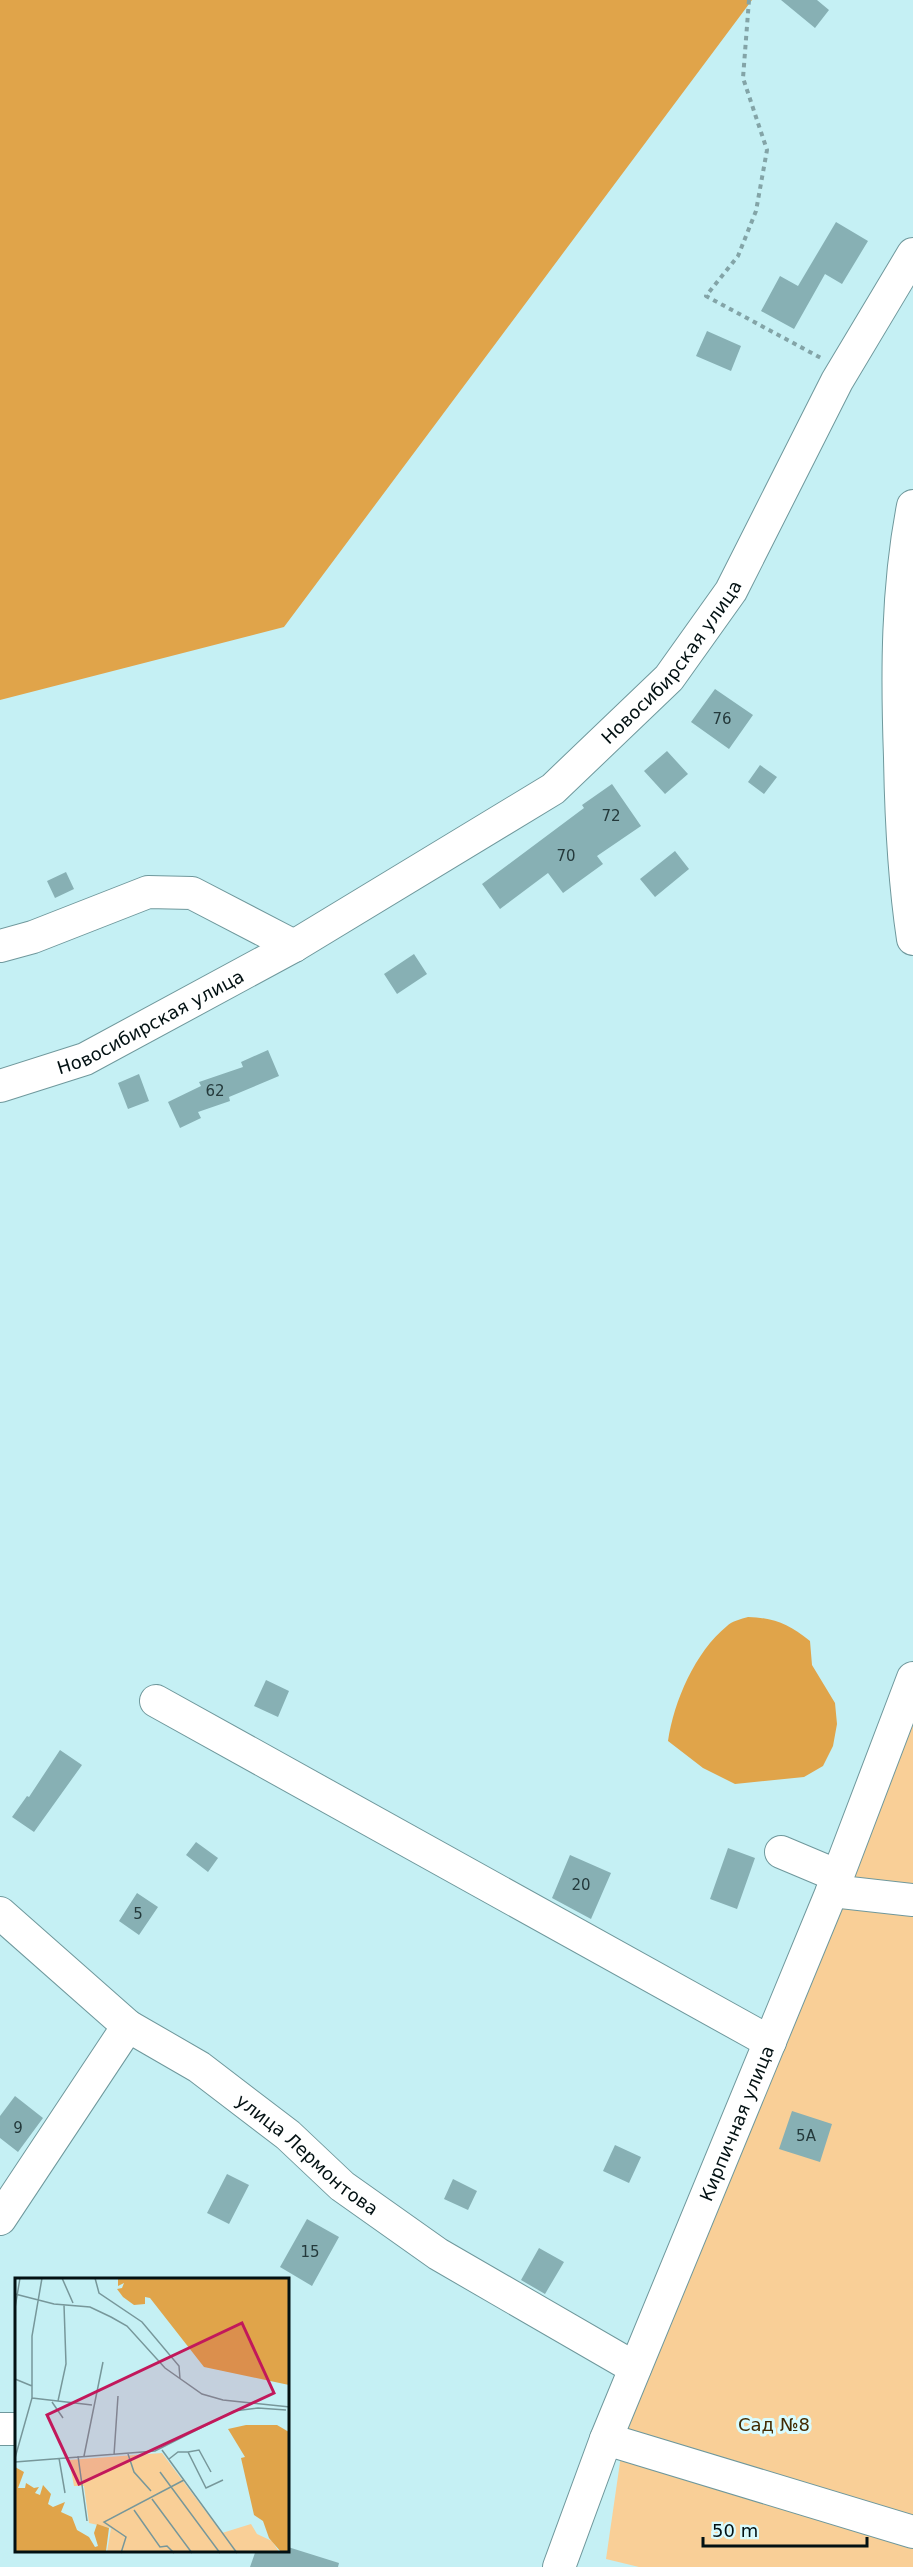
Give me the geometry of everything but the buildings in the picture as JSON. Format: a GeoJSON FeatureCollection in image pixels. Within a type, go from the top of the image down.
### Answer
{"type":"FeatureCollection","features":[{"type":"Feature","properties":{"kind":"street","name":"Новосибирская улица"},"geometry":{"type":"LineString","coordinates":[[0,1086],[85,1059],[294,946],[553,789],[669,678],[731,591],[837,381],[913,254]]}},
{"type":"Feature","properties":{"kind":"street"},"geometry":{"type":"LineString","coordinates":[[913,506],[899,626],[899,727],[902,822],[913,939]]}},
{"type":"Feature","properties":{"kind":"street"},"geometry":{"type":"LineString","coordinates":[[0,946],[33,937],[148,892],[192,893],[294,946]]}},
{"type":"Feature","properties":{"kind":"street","name":"Кирпичная улица"},"geometry":{"type":"LineString","coordinates":[[559,2567],[606,2439],[835,1883],[913,1678]]}},
{"type":"Feature","properties":{"kind":"street"},"geometry":{"type":"LineString","coordinates":[[156,1701],[770,2042]]}},
{"type":"Feature","properties":{"kind":"street"},"geometry":{"type":"LineString","coordinates":[[781,1852],[835,1883],[913,1900]]}},
{"type":"Feature","properties":{"kind":"street","name":"улица Лермонтова"},"geometry":{"type":"LineString","coordinates":[[0,1913],[128,2026],[199,2067],[288,2135],[342,2186],[438,2254],[635,2368]]}},
{"type":"Feature","properties":{"kind":"street"},"geometry":{"type":"LineString","coordinates":[[0,2219],[128,2026]]}},
{"type":"Feature","properties":{"kind":"street"},"geometry":{"type":"LineString","coordinates":[[606,2439],[913,2532]]}},
{"type":"Feature","properties":{"kind":"path"},"geometry":{"type":"LineString","coordinates":[[749,0],[743,78],[767,150],[756,211],[738,256],[706,296],[820,358],[837,381]]}},
{"type":"Feature","properties":{"kind":"green space","name":"Сад №8"},"geometry":{"type":"Polygon","coordinates":[[[913,1722],[913,2567],[639,2567],[606,2559],[627,2414],[913,1722]]]}},
{"type":"Feature","properties":{"kind":"shaded area"},"geometry":{"type":"Polygon","coordinates":[[[0,0],[752,0],[284,627],[0,700],[0,0]]]}},
{"type":"Feature","properties":{"kind":"shaded area"},"geometry":{"type":"Polygon","coordinates":[[[748,1617],[781,1623],[810,1641],[812,1665],[835,1703],[837,1724],[833,1746],[823,1766],[804,1777],[735,1784],[703,1768],[668,1741],[681,1694],[705,1649],[727,1626],[734,1621],[748,1617]]]}}]}
